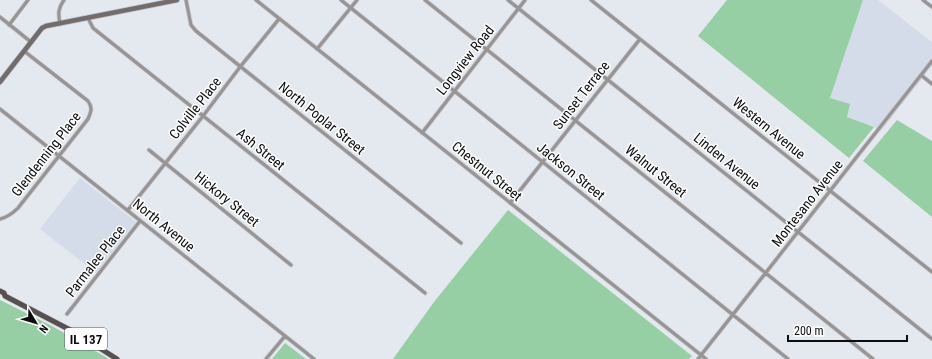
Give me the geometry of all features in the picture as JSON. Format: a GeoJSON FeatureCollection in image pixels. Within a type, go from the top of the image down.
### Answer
{"type":"FeatureCollection","features":[{"type":"Feature","properties":{"kind":"main road","name":"IL 137"},"geometry":{"type":"LineString","coordinates":[[0,291],[4,293],[2,296],[76,333],[117,359]]}},
{"type":"Feature","properties":{"kind":"street"},"geometry":{"type":"LineString","coordinates":[[9,25],[28,0]]}},
{"type":"Feature","properties":{"kind":"street"},"geometry":{"type":"LineString","coordinates":[[60,24],[58,12],[64,0]]}},
{"type":"Feature","properties":{"kind":"street"},"geometry":{"type":"LineString","coordinates":[[0,82],[42,28],[46,26],[177,0]]}},
{"type":"Feature","properties":{"kind":"street","name":"North Poplar Street"},"geometry":{"type":"LineString","coordinates":[[186,0],[191,25],[196,32],[461,243]]}},
{"type":"Feature","properties":{"kind":"street","name":"Chestnut Street"},"geometry":{"type":"LineString","coordinates":[[256,0],[706,359]]}},
{"type":"Feature","properties":{"kind":"street","name":"Jackson Street"},"geometry":{"type":"LineString","coordinates":[[341,0],[788,359]]}},
{"type":"Feature","properties":{"kind":"street"},"geometry":{"type":"LineString","coordinates":[[317,50],[357,0]]}},
{"type":"Feature","properties":{"kind":"street","name":"Walnut Street"},"geometry":{"type":"LineString","coordinates":[[425,0],[873,359]]}},
{"type":"Feature","properties":{"kind":"street","name":"Linden Avenue"},"geometry":{"type":"LineString","coordinates":[[508,0],[932,339]]}},
{"type":"Feature","properties":{"kind":"street","name":"Longview Road"},"geometry":{"type":"LineString","coordinates":[[422,132],[525,0]]}},
{"type":"Feature","properties":{"kind":"street","name":"Western Avenue"},"geometry":{"type":"LineString","coordinates":[[592,0],[932,272]]}},
{"type":"Feature","properties":{"kind":"street"},"geometry":{"type":"LineString","coordinates":[[923,0],[932,7]]}},
{"type":"Feature","properties":{"kind":"street"},"geometry":{"type":"LineString","coordinates":[[0,17],[31,42]]}},
{"type":"Feature","properties":{"kind":"street","name":"Ash Street"},"geometry":{"type":"LineString","coordinates":[[88,18],[93,28],[425,293]]}},
{"type":"Feature","properties":{"kind":"street","name":"Colville Place"},"geometry":{"type":"LineString","coordinates":[[128,210],[279,19]]}},
{"type":"Feature","properties":{"kind":"street","name":"Sunset Terrace"},"geometry":{"type":"LineString","coordinates":[[510,203],[640,38]]}},
{"type":"Feature","properties":{"kind":"street","name":"Glendenning Place"},"geometry":{"type":"LineString","coordinates":[[0,219],[13,213],[88,119],[91,113],[91,105],[88,101],[24,51]]}},
{"type":"Feature","properties":{"kind":"street","name":"Montesano Avenue"},"geometry":{"type":"LineString","coordinates":[[698,359],[932,61]]}},
{"type":"Feature","properties":{"kind":"street"},"geometry":{"type":"LineString","coordinates":[[921,75],[932,84]]}},
{"type":"Feature","properties":{"kind":"street","name":"North Avenue"},"geometry":{"type":"LineString","coordinates":[[0,109],[314,359]]}},
{"type":"Feature","properties":{"kind":"street","name":"Hickory Street"},"geometry":{"type":"LineString","coordinates":[[149,150],[291,265]]}},
{"type":"Feature","properties":{"kind":"street","name":"Parmalee Place"},"geometry":{"type":"LineString","coordinates":[[67,314],[140,221]]}},
{"type":"Feature","properties":{"kind":"street"},"geometry":{"type":"LineString","coordinates":[[266,359],[285,336]]}},
{"type":"Feature","properties":{"kind":"shaded area"},"geometry":{"type":"Polygon","coordinates":[[[863,0],[878,0],[932,42],[932,66],[881,131],[847,117],[830,98],[863,0]]]}},
{"type":"Feature","properties":{"kind":"shaded area"},"geometry":{"type":"Polygon","coordinates":[[[80,178],[136,222],[96,273],[40,229],[80,178]]]}},
{"type":"Feature","properties":{"kind":"green space"},"geometry":{"type":"Polygon","coordinates":[[[727,0],[863,0],[830,98],[850,104],[847,117],[874,127],[849,158],[698,36],[727,0]]]}},
{"type":"Feature","properties":{"kind":"green space"},"geometry":{"type":"Polygon","coordinates":[[[897,120],[932,141],[932,217],[863,161],[897,120]]]}},
{"type":"Feature","properties":{"kind":"green space"},"geometry":{"type":"Polygon","coordinates":[[[508,210],[692,356],[689,359],[393,359],[434,302],[508,210]]]}},
{"type":"Feature","properties":{"kind":"green space"},"geometry":{"type":"Polygon","coordinates":[[[0,300],[52,326],[109,359],[0,359],[0,300]]]}},
{"type":"Feature","properties":{"kind":"green space"},"geometry":{"type":"Polygon","coordinates":[[[285,343],[306,359],[272,359],[285,343]]]}}]}
